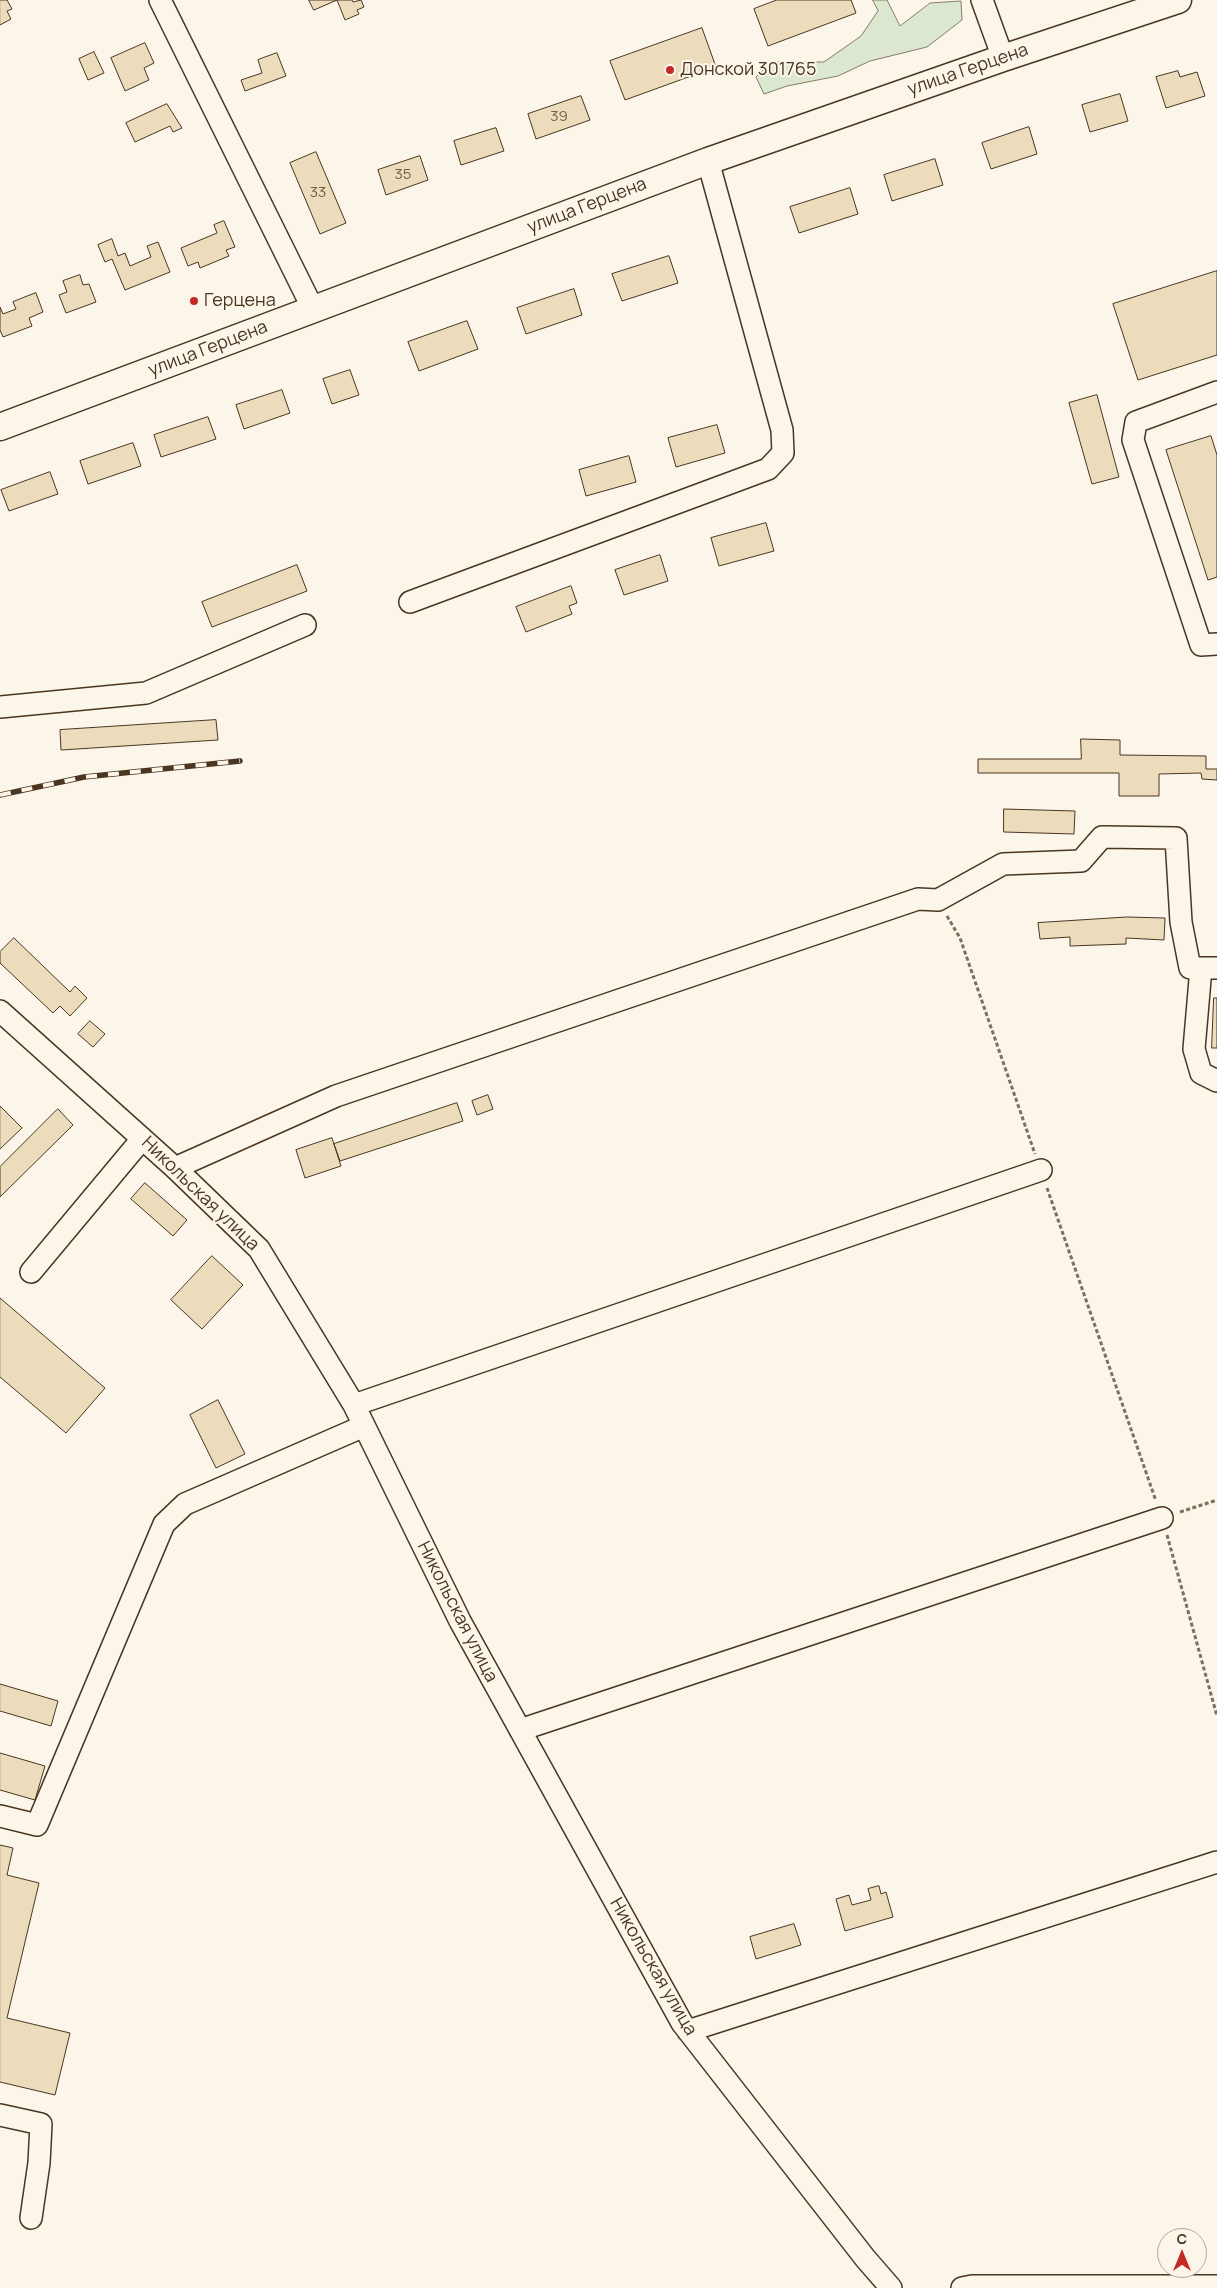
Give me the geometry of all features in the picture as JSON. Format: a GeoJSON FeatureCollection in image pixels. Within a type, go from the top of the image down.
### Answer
{"type":"FeatureCollection","features":[{"type":"Feature","properties":{"kind":"main road","name":"улица Герцена"},"geometry":{"type":"LineString","coordinates":[[0,427],[708,161],[1002,58],[1178,0]]}},
{"type":"Feature","properties":{"kind":"street"},"geometry":{"type":"LineString","coordinates":[[160,0],[313,310]]}},
{"type":"Feature","properties":{"kind":"street"},"geometry":{"type":"LineString","coordinates":[[982,0],[1002,58]]}},
{"type":"Feature","properties":{"kind":"street"},"geometry":{"type":"LineString","coordinates":[[410,602],[768,469],[783,453],[782,430],[708,161]]}},
{"type":"Feature","properties":{"kind":"street"},"geometry":{"type":"LineString","coordinates":[[1217,392],[1136,422],[1133,440],[1201,645],[1217,644]]}},
{"type":"Feature","properties":{"kind":"street"},"geometry":{"type":"LineString","coordinates":[[0,707],[146,693],[305,625]]}},
{"type":"Feature","properties":{"kind":"street"},"geometry":{"type":"LineString","coordinates":[[175,1168],[336,1096],[928,900],[1003,864],[1081,861],[1102,838],[1176,838],[1180,922],[1190,968],[1209,968],[1194,1049],[1202,1073],[1217,1080]]}},
{"type":"Feature","properties":{"kind":"street","name":"Никольская улица"},"geometry":{"type":"LineString","coordinates":[[0,1011],[175,1168],[259,1248],[354,1405],[460,1621],[682,2023],[865,2258],[891,2288]]}},
{"type":"Feature","properties":{"kind":"street"},"geometry":{"type":"LineString","coordinates":[[31,1272],[142,1139]]}},
{"type":"Feature","properties":{"kind":"street"},"geometry":{"type":"LineString","coordinates":[[354,1405],[1041,1170]]}},
{"type":"Feature","properties":{"kind":"street"},"geometry":{"type":"LineString","coordinates":[[0,1816],[37,1825],[164,1524],[185,1504],[364,1426]]}},
{"type":"Feature","properties":{"kind":"street"},"geometry":{"type":"LineString","coordinates":[[520,1730],[1162,1518]]}},
{"type":"Feature","properties":{"kind":"street"},"geometry":{"type":"LineString","coordinates":[[688,2031],[1217,1862]]}},
{"type":"Feature","properties":{"kind":"street"},"geometry":{"type":"LineString","coordinates":[[0,2115],[41,2124],[39,2163],[31,2218]]}},
{"type":"Feature","properties":{"kind":"street"},"geometry":{"type":"LineString","coordinates":[[962,2288],[972,2286],[1217,2286]]}},
{"type":"Feature","properties":{"kind":"path"},"geometry":{"type":"LineString","coordinates":[[928,900],[960,938],[1162,1518],[1217,1716]]}},
{"type":"Feature","properties":{"kind":"path"},"geometry":{"type":"LineString","coordinates":[[1162,1518],[1217,1500]]}},
{"type":"Feature","properties":{"kind":"green space"},"geometry":{"type":"Polygon","coordinates":[[[873,0],[887,0],[900,26],[930,3],[961,1],[962,20],[927,47],[870,61],[838,76],[787,86],[764,94],[756,77],[771,62],[824,62],[861,36],[878,11],[873,0]]]}},
{"type":"Feature","properties":{"kind":"building"},"geometry":{"type":"Polygon","coordinates":[[[0,0],[7,0],[12,9],[7,11],[11,19],[0,25],[0,0]]]}},
{"type":"Feature","properties":{"kind":"building"},"geometry":{"type":"Polygon","coordinates":[[[309,0],[337,0],[314,10],[309,0]]]}},
{"type":"Feature","properties":{"kind":"building"},"geometry":{"type":"Polygon","coordinates":[[[337,0],[352,0],[353,2],[361,0],[364,7],[357,10],[359,14],[345,20],[337,0]]]}},
{"type":"Feature","properties":{"kind":"building"},"geometry":{"type":"Polygon","coordinates":[[[777,0],[851,0],[856,13],[768,46],[754,9],[777,0]]]}},
{"type":"Feature","properties":{"kind":"building"},"geometry":{"type":"Polygon","coordinates":[[[702,28],[716,67],[625,100],[610,61],[702,28]]]}},
{"type":"Feature","properties":{"kind":"building"},"geometry":{"type":"Polygon","coordinates":[[[145,43],[154,63],[144,68],[149,80],[125,91],[111,58],[145,43]]]}},
{"type":"Feature","properties":{"kind":"building"},"geometry":{"type":"Polygon","coordinates":[[[94,52],[104,73],[88,80],[79,59],[94,52]]]}},
{"type":"Feature","properties":{"kind":"building"},"geometry":{"type":"Polygon","coordinates":[[[277,53],[286,76],[245,91],[241,80],[262,73],[258,60],[277,53]]]}},
{"type":"Feature","properties":{"kind":"building"},"geometry":{"type":"Polygon","coordinates":[[[1178,71],[1180,77],[1197,72],[1205,96],[1166,108],[1156,77],[1178,71]]]}},
{"type":"Feature","properties":{"kind":"building"},"geometry":{"type":"Polygon","coordinates":[[[1120,94],[1128,121],[1090,132],[1082,105],[1120,94]]]}},
{"type":"Feature","properties":{"kind":"building"},"geometry":{"type":"Polygon","coordinates":[[[581,96],[590,120],[536,139],[528,114],[581,96]]]}},
{"type":"Feature","properties":{"kind":"building"},"geometry":{"type":"Polygon","coordinates":[[[167,104],[182,128],[173,132],[170,126],[135,142],[126,123],[167,104]]]}},
{"type":"Feature","properties":{"kind":"building"},"geometry":{"type":"Polygon","coordinates":[[[1029,127],[1037,154],[991,169],[982,143],[1029,127]]]}},
{"type":"Feature","properties":{"kind":"building"},"geometry":{"type":"Polygon","coordinates":[[[496,128],[504,151],[461,165],[454,141],[496,128]]]}},
{"type":"Feature","properties":{"kind":"building"},"geometry":{"type":"Polygon","coordinates":[[[316,152],[346,223],[320,234],[290,163],[316,152]]]}},
{"type":"Feature","properties":{"kind":"building"},"geometry":{"type":"Polygon","coordinates":[[[420,156],[428,180],[386,195],[378,170],[420,156]]]}},
{"type":"Feature","properties":{"kind":"building"},"geometry":{"type":"Polygon","coordinates":[[[935,159],[943,185],[892,201],[884,175],[935,159]]]}},
{"type":"Feature","properties":{"kind":"building"},"geometry":{"type":"Polygon","coordinates":[[[850,188],[858,214],[799,233],[790,207],[850,188]]]}},
{"type":"Feature","properties":{"kind":"building"},"geometry":{"type":"Polygon","coordinates":[[[224,221],[235,247],[226,250],[229,256],[200,268],[198,262],[188,266],[181,248],[217,233],[214,225],[224,221]]]}},
{"type":"Feature","properties":{"kind":"building"},"geometry":{"type":"Polygon","coordinates":[[[112,239],[118,256],[125,253],[130,266],[151,257],[147,246],[158,242],[170,272],[125,290],[112,259],[105,262],[98,245],[112,239]]]}},
{"type":"Feature","properties":{"kind":"building"},"geometry":{"type":"Polygon","coordinates":[[[669,256],[678,283],[622,301],[612,274],[669,256]]]}},
{"type":"Feature","properties":{"kind":"building"},"geometry":{"type":"Polygon","coordinates":[[[1217,271],[1217,355],[1138,380],[1113,304],[1217,271]]]}},
{"type":"Feature","properties":{"kind":"building"},"geometry":{"type":"Polygon","coordinates":[[[80,275],[83,285],[89,284],[96,302],[66,313],[59,295],[67,292],[63,281],[80,275]]]}},
{"type":"Feature","properties":{"kind":"building"},"geometry":{"type":"Polygon","coordinates":[[[574,289],[582,315],[526,334],[517,308],[574,289]]]}},
{"type":"Feature","properties":{"kind":"building"},"geometry":{"type":"Polygon","coordinates":[[[36,293],[43,312],[29,318],[32,326],[3,337],[0,330],[0,307],[3,314],[16,309],[13,302],[36,293]]]}},
{"type":"Feature","properties":{"kind":"building"},"geometry":{"type":"Polygon","coordinates":[[[467,321],[478,349],[419,371],[408,342],[467,321]]]}},
{"type":"Feature","properties":{"kind":"building"},"geometry":{"type":"Polygon","coordinates":[[[350,370],[359,395],[332,404],[323,379],[350,370]]]}},
{"type":"Feature","properties":{"kind":"building"},"geometry":{"type":"Polygon","coordinates":[[[282,390],[290,413],[244,429],[236,405],[282,390]]]}},
{"type":"Feature","properties":{"kind":"building"},"geometry":{"type":"Polygon","coordinates":[[[1097,395],[1119,477],[1092,484],[1069,403],[1097,395]]]}},
{"type":"Feature","properties":{"kind":"building"},"geometry":{"type":"Polygon","coordinates":[[[208,417],[216,439],[161,457],[154,435],[208,417]]]}},
{"type":"Feature","properties":{"kind":"building"},"geometry":{"type":"Polygon","coordinates":[[[717,425],[725,453],[676,467],[668,438],[717,425]]]}},
{"type":"Feature","properties":{"kind":"building"},"geometry":{"type":"Polygon","coordinates":[[[1211,436],[1217,455],[1217,577],[1208,580],[1166,450],[1211,436]]]}},
{"type":"Feature","properties":{"kind":"building"},"geometry":{"type":"Polygon","coordinates":[[[133,443],[141,466],[88,484],[80,461],[133,443]]]}},
{"type":"Feature","properties":{"kind":"building"},"geometry":{"type":"Polygon","coordinates":[[[629,456],[636,482],[586,496],[579,470],[629,456]]]}},
{"type":"Feature","properties":{"kind":"building"},"geometry":{"type":"Polygon","coordinates":[[[50,472],[58,494],[9,511],[1,490],[50,472]]]}},
{"type":"Feature","properties":{"kind":"building"},"geometry":{"type":"Polygon","coordinates":[[[766,523],[774,551],[719,566],[711,538],[766,523]]]}},
{"type":"Feature","properties":{"kind":"building"},"geometry":{"type":"Polygon","coordinates":[[[660,555],[668,581],[624,595],[615,570],[660,555]]]}},
{"type":"Feature","properties":{"kind":"building"},"geometry":{"type":"Polygon","coordinates":[[[297,565],[307,591],[212,627],[202,602],[297,565]]]}},
{"type":"Feature","properties":{"kind":"building"},"geometry":{"type":"Polygon","coordinates":[[[571,586],[577,603],[569,606],[572,614],[526,632],[516,607],[571,586]]]}},
{"type":"Feature","properties":{"kind":"building"},"geometry":{"type":"Polygon","coordinates":[[[216,720],[218,740],[61,750],[60,730],[216,720]]]}},
{"type":"Feature","properties":{"kind":"building"},"geometry":{"type":"Polygon","coordinates":[[[1081,739],[1120,740],[1120,755],[1206,756],[1206,769],[1217,769],[1217,780],[1202,779],[1201,773],[1159,774],[1159,796],[1119,796],[1119,773],[978,773],[978,759],[1081,759],[1081,739]]]}},
{"type":"Feature","properties":{"kind":"building"},"geometry":{"type":"Polygon","coordinates":[[[1004,809],[1075,811],[1074,834],[1004,832],[1004,809]]]}},
{"type":"Feature","properties":{"kind":"building"},"geometry":{"type":"Polygon","coordinates":[[[1127,917],[1165,918],[1164,940],[1126,938],[1126,944],[1070,946],[1070,937],[1040,939],[1038,923],[1127,917]]]}},
{"type":"Feature","properties":{"kind":"building"},"geometry":{"type":"Polygon","coordinates":[[[14,938],[70,992],[75,986],[87,998],[70,1016],[60,1006],[53,1013],[0,963],[0,952],[14,938]]]}},
{"type":"Feature","properties":{"kind":"building"},"geometry":{"type":"Polygon","coordinates":[[[1214,998],[1217,998],[1217,1048],[1212,1048],[1214,998]]]}},
{"type":"Feature","properties":{"kind":"building"},"geometry":{"type":"Polygon","coordinates":[[[90,1021],[105,1034],[93,1047],[78,1034],[90,1021]]]}},
{"type":"Feature","properties":{"kind":"building"},"geometry":{"type":"Polygon","coordinates":[[[488,1095],[493,1109],[477,1115],[472,1101],[488,1095]]]}},
{"type":"Feature","properties":{"kind":"building"},"geometry":{"type":"Polygon","coordinates":[[[457,1103],[463,1121],[340,1161],[334,1144],[457,1103]]]}},
{"type":"Feature","properties":{"kind":"building"},"geometry":{"type":"Polygon","coordinates":[[[0,1106],[22,1128],[0,1149],[0,1106]]]}},
{"type":"Feature","properties":{"kind":"building"},"geometry":{"type":"Polygon","coordinates":[[[58,1109],[73,1125],[0,1197],[0,1167],[58,1109]]]}},
{"type":"Feature","properties":{"kind":"building"},"geometry":{"type":"Polygon","coordinates":[[[332,1138],[341,1166],[305,1178],[296,1150],[332,1138]]]}},
{"type":"Feature","properties":{"kind":"building"},"geometry":{"type":"Polygon","coordinates":[[[145,1183],[187,1220],[173,1236],[131,1199],[145,1183]]]}},
{"type":"Feature","properties":{"kind":"building"},"geometry":{"type":"Polygon","coordinates":[[[212,1256],[243,1285],[202,1329],[171,1300],[212,1256]]]}},
{"type":"Feature","properties":{"kind":"building"},"geometry":{"type":"Polygon","coordinates":[[[0,1298],[105,1388],[66,1433],[0,1377],[0,1298]]]}},
{"type":"Feature","properties":{"kind":"building"},"geometry":{"type":"Polygon","coordinates":[[[218,1400],[245,1454],[216,1468],[190,1415],[218,1400]]]}},
{"type":"Feature","properties":{"kind":"building"},"geometry":{"type":"Polygon","coordinates":[[[0,1684],[58,1701],[51,1726],[0,1711],[0,1684]]]}},
{"type":"Feature","properties":{"kind":"building"},"geometry":{"type":"Polygon","coordinates":[[[0,1753],[45,1766],[35,1800],[0,1790],[0,1753]]]}},
{"type":"Feature","properties":{"kind":"building"},"geometry":{"type":"Polygon","coordinates":[[[0,1845],[13,1848],[7,1875],[39,1883],[7,2018],[70,2033],[55,2095],[0,2082],[0,1845]]]}},
{"type":"Feature","properties":{"kind":"building"},"geometry":{"type":"Polygon","coordinates":[[[879,1886],[881,1894],[886,1892],[893,1917],[845,1931],[836,1899],[849,1895],[852,1905],[871,1900],[868,1889],[879,1886]]]}},
{"type":"Feature","properties":{"kind":"building"},"geometry":{"type":"Polygon","coordinates":[[[794,1924],[801,1945],[756,1959],[750,1937],[794,1924]]]}},
{"type":"Feature","properties":{"kind":"railway"},"geometry":{"type":"LineString","coordinates":[[0,795],[84,777],[240,761]]}},
{"type":"Feature","properties":{"kind":"place","name":"Донской 301765"},"geometry":{"type":"Point","coordinates":[670,70]}},
{"type":"Feature","properties":{"kind":"place","name":"Герцена"},"geometry":{"type":"Point","coordinates":[194,301]}}]}
